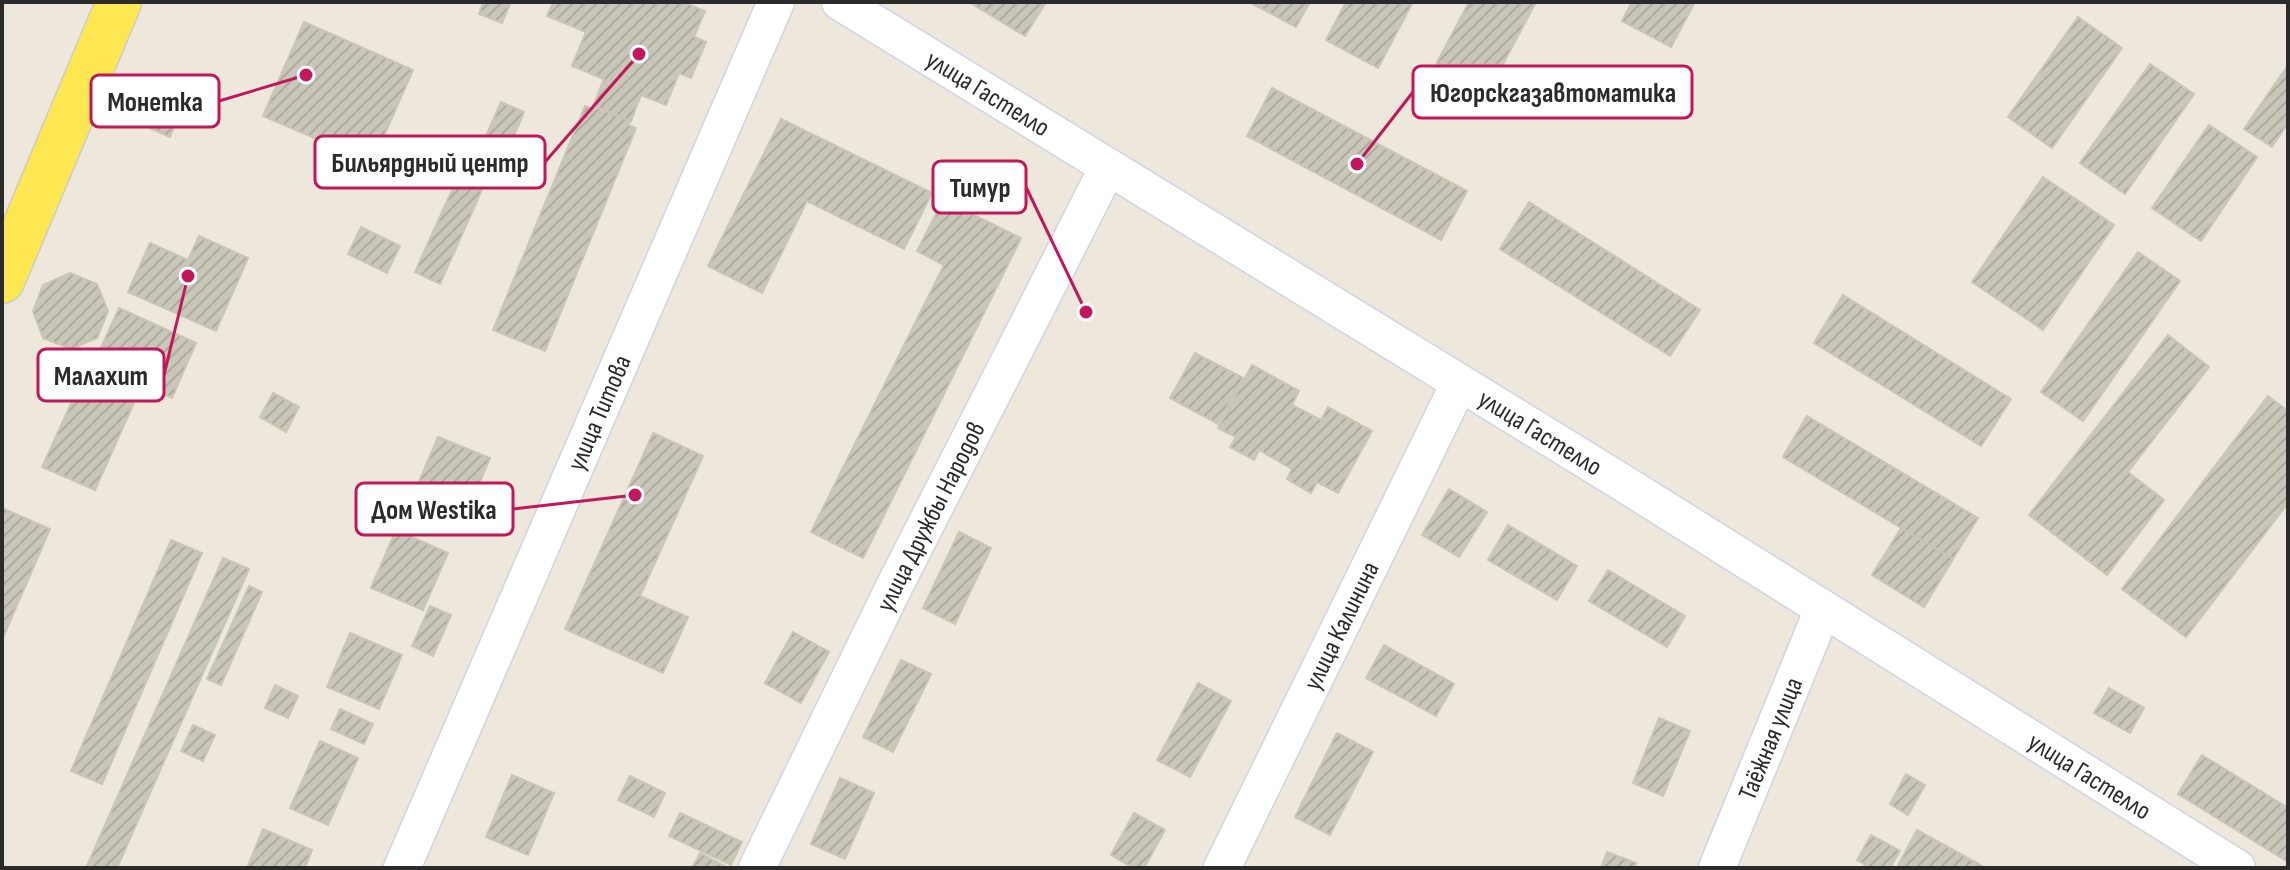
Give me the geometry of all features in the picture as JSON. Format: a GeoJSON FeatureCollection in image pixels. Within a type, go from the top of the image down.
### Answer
{"type":"FeatureCollection","features":[{"type":"Feature","properties":{"kind":"main road"},"geometry":{"type":"LineString","coordinates":[[2,281],[117,3]]}},
{"type":"Feature","properties":{"kind":"street","name":"улица Титова"},"geometry":{"type":"LineString","coordinates":[[402,868],[776,2]]}},
{"type":"Feature","properties":{"kind":"street","name":"улица Гастелло"},"geometry":{"type":"LineString","coordinates":[[840,2],[1623,483],[2237,868]]}},
{"type":"Feature","properties":{"kind":"street","name":"улица Дружбы Народов"},"geometry":{"type":"LineString","coordinates":[[757,868],[893,589],[1108,167]]}},
{"type":"Feature","properties":{"kind":"street","name":"улица Калинина"},"geometry":{"type":"LineString","coordinates":[[1222,868],[1459,384]]}},
{"type":"Feature","properties":{"kind":"street","name":"Таёжная улица"},"geometry":{"type":"LineString","coordinates":[[1717,868],[1823,609]]}},
{"type":"Feature","properties":{"kind":"building"},"geometry":{"type":"Polygon","coordinates":[[[483,2],[511,2],[502,23],[479,14],[483,2]]]}},
{"type":"Feature","properties":{"kind":"building"},"geometry":{"type":"Polygon","coordinates":[[[553,2],[683,2],[705,11],[694,37],[706,42],[691,78],[679,73],[666,105],[641,95],[631,121],[593,106],[604,79],[572,66],[586,32],[547,16],[553,2]]]}},
{"type":"Feature","properties":{"kind":"building"},"geometry":{"type":"Polygon","coordinates":[[[969,2],[1046,2],[1025,36],[969,2]]]}},
{"type":"Feature","properties":{"kind":"building"},"geometry":{"type":"Polygon","coordinates":[[[1249,2],[1310,2],[1296,27],[1249,2]]]}},
{"type":"Feature","properties":{"kind":"building"},"geometry":{"type":"Polygon","coordinates":[[[1346,2],[1413,2],[1378,68],[1326,40],[1346,2]]]}},
{"type":"Feature","properties":{"kind":"building"},"geometry":{"type":"Polygon","coordinates":[[[1469,2],[1536,2],[1476,115],[1424,87],[1469,2]]]}},
{"type":"Feature","properties":{"kind":"building"},"geometry":{"type":"Polygon","coordinates":[[[1632,2],[1695,2],[1671,47],[1622,21],[1632,2]]]}},
{"type":"Feature","properties":{"kind":"building"},"geometry":{"type":"Polygon","coordinates":[[[2078,17],[2122,48],[2052,148],[2008,117],[2078,17]]]}},
{"type":"Feature","properties":{"kind":"building"},"geometry":{"type":"Polygon","coordinates":[[[304,22],[413,70],[372,163],[263,116],[304,22]]]}},
{"type":"Feature","properties":{"kind":"building"},"geometry":{"type":"Polygon","coordinates":[[[2150,64],[2194,94],[2125,194],[2080,163],[2150,64]]]}},
{"type":"Feature","properties":{"kind":"building"},"geometry":{"type":"Polygon","coordinates":[[[2288,65],[2288,123],[2272,147],[2244,129],[2288,65]]]}},
{"type":"Feature","properties":{"kind":"building"},"geometry":{"type":"Polygon","coordinates":[[[142,80],[186,99],[170,137],[126,118],[142,80]]]}},
{"type":"Feature","properties":{"kind":"building"},"geometry":{"type":"Polygon","coordinates":[[[1272,88],[1467,191],[1441,240],[1247,136],[1272,88]]]}},
{"type":"Feature","properties":{"kind":"building"},"geometry":{"type":"Polygon","coordinates":[[[501,102],[524,112],[509,148],[485,138],[501,102]]]}},
{"type":"Feature","properties":{"kind":"building"},"geometry":{"type":"Polygon","coordinates":[[[585,106],[592,109],[593,106],[631,121],[628,125],[636,128],[545,351],[493,330],[585,106]]]}},
{"type":"Feature","properties":{"kind":"building"},"geometry":{"type":"Polygon","coordinates":[[[781,119],[932,193],[904,249],[807,201],[762,293],[708,266],[781,119]]]}},
{"type":"Feature","properties":{"kind":"building"},"geometry":{"type":"Polygon","coordinates":[[[2209,125],[2257,157],[2201,241],[2152,208],[2209,125]]]}},
{"type":"Feature","properties":{"kind":"building"},"geometry":{"type":"Polygon","coordinates":[[[460,172],[485,183],[440,284],[415,272],[460,172]]]}},
{"type":"Feature","properties":{"kind":"building"},"geometry":{"type":"Polygon","coordinates":[[[2043,177],[2114,225],[2043,330],[1972,282],[2043,177]]]}},
{"type":"Feature","properties":{"kind":"building"},"geometry":{"type":"Polygon","coordinates":[[[943,200],[1021,238],[863,558],[811,532],[944,265],[917,251],[943,200]]]}},
{"type":"Feature","properties":{"kind":"building"},"geometry":{"type":"Polygon","coordinates":[[[1529,202],[1700,310],[1670,356],[1500,249],[1529,202]]]}},
{"type":"Feature","properties":{"kind":"building"},"geometry":{"type":"Polygon","coordinates":[[[361,227],[400,246],[387,273],[348,254],[361,227]]]}},
{"type":"Feature","properties":{"kind":"building"},"geometry":{"type":"Polygon","coordinates":[[[199,236],[248,258],[216,331],[128,292],[150,243],[188,260],[199,236]]]}},
{"type":"Feature","properties":{"kind":"building"},"geometry":{"type":"Polygon","coordinates":[[[2138,252],[2180,281],[2083,421],[2041,392],[2138,252]]]}},
{"type":"Feature","properties":{"kind":"building"},"geometry":{"type":"Polygon","coordinates":[[[70,273],[97,284],[108,311],[97,338],[71,349],[43,338],[33,311],[43,285],[70,273]]]}},
{"type":"Feature","properties":{"kind":"building"},"geometry":{"type":"Polygon","coordinates":[[[1843,295],[2011,399],[1981,446],[1814,343],[1843,295]]]}},
{"type":"Feature","properties":{"kind":"building"},"geometry":{"type":"Polygon","coordinates":[[[119,308],[196,343],[172,398],[94,363],[119,308]]]}},
{"type":"Feature","properties":{"kind":"building"},"geometry":{"type":"Polygon","coordinates":[[[2168,335],[2209,367],[2128,472],[2164,500],[2107,575],[2029,515],[2168,335]]]}},
{"type":"Feature","properties":{"kind":"building"},"geometry":{"type":"Polygon","coordinates":[[[1195,353],[1243,378],[1218,424],[1170,398],[1195,353]]]}},
{"type":"Feature","properties":{"kind":"building"},"geometry":{"type":"Polygon","coordinates":[[[90,362],[142,385],[95,490],[42,467],[90,362]]]}},
{"type":"Feature","properties":{"kind":"building"},"geometry":{"type":"Polygon","coordinates":[[[1252,365],[1299,391],[1292,405],[1321,420],[1328,407],[1372,431],[1338,493],[1317,482],[1311,493],[1287,479],[1292,469],[1259,450],[1254,460],[1230,447],[1236,437],[1218,428],[1252,365]]]}},
{"type":"Feature","properties":{"kind":"building"},"geometry":{"type":"Polygon","coordinates":[[[273,393],[299,407],[286,432],[260,417],[273,393]]]}},
{"type":"Feature","properties":{"kind":"building"},"geometry":{"type":"Polygon","coordinates":[[[2268,396],[2288,411],[2288,503],[2186,637],[2122,589],[2268,396]]]}},
{"type":"Feature","properties":{"kind":"building"},"geometry":{"type":"Polygon","coordinates":[[[1807,416],[1978,518],[1953,559],[1783,457],[1807,416]]]}},
{"type":"Feature","properties":{"kind":"building"},"geometry":{"type":"Polygon","coordinates":[[[653,433],[703,456],[640,596],[688,617],[663,673],[565,629],[653,433]]]}},
{"type":"Feature","properties":{"kind":"building"},"geometry":{"type":"Polygon","coordinates":[[[438,437],[490,458],[463,522],[411,500],[438,437]]]}},
{"type":"Feature","properties":{"kind":"building"},"geometry":{"type":"Polygon","coordinates":[[[1449,489],[1487,512],[1459,557],[1422,535],[1449,489]]]}},
{"type":"Feature","properties":{"kind":"building"},"geometry":{"type":"Polygon","coordinates":[[[2,508],[50,529],[2,640],[2,508]]]}},
{"type":"Feature","properties":{"kind":"building"},"geometry":{"type":"Polygon","coordinates":[[[1508,525],[1577,566],[1557,600],[1488,560],[1508,525]]]}},
{"type":"Feature","properties":{"kind":"building"},"geometry":{"type":"Polygon","coordinates":[[[1901,528],[1953,559],[1924,607],[1872,575],[1901,528]]]}},
{"type":"Feature","properties":{"kind":"building"},"geometry":{"type":"Polygon","coordinates":[[[396,530],[448,553],[423,610],[371,588],[396,530]]]}},
{"type":"Feature","properties":{"kind":"building"},"geometry":{"type":"Polygon","coordinates":[[[959,532],[991,548],[955,624],[923,608],[959,532]]]}},
{"type":"Feature","properties":{"kind":"building"},"geometry":{"type":"Polygon","coordinates":[[[171,540],[202,553],[102,784],[71,771],[171,540]]]}},
{"type":"Feature","properties":{"kind":"building"},"geometry":{"type":"Polygon","coordinates":[[[223,558],[249,569],[117,868],[86,868],[223,558]]]}},
{"type":"Feature","properties":{"kind":"building"},"geometry":{"type":"Polygon","coordinates":[[[1608,570],[1685,616],[1667,647],[1589,601],[1608,570]]]}},
{"type":"Feature","properties":{"kind":"building"},"geometry":{"type":"Polygon","coordinates":[[[249,586],[262,592],[221,685],[207,679],[249,586]]]}},
{"type":"Feature","properties":{"kind":"building"},"geometry":{"type":"Polygon","coordinates":[[[430,606],[451,615],[433,656],[412,646],[430,606]]]}},
{"type":"Feature","properties":{"kind":"building"},"geometry":{"type":"Polygon","coordinates":[[[793,632],[829,652],[801,703],[765,683],[793,632]]]}},
{"type":"Feature","properties":{"kind":"building"},"geometry":{"type":"Polygon","coordinates":[[[350,633],[402,655],[379,709],[327,687],[350,633]]]}},
{"type":"Feature","properties":{"kind":"building"},"geometry":{"type":"Polygon","coordinates":[[[1384,645],[1454,684],[1436,716],[1366,678],[1384,645]]]}},
{"type":"Feature","properties":{"kind":"building"},"geometry":{"type":"Polygon","coordinates":[[[901,660],[931,674],[893,752],[863,737],[901,660]]]}},
{"type":"Feature","properties":{"kind":"building"},"geometry":{"type":"Polygon","coordinates":[[[1198,683],[1231,701],[1190,777],[1157,760],[1198,683]]]}},
{"type":"Feature","properties":{"kind":"building"},"geometry":{"type":"Polygon","coordinates":[[[275,685],[298,696],[288,718],[265,708],[275,685]]]}},
{"type":"Feature","properties":{"kind":"building"},"geometry":{"type":"Polygon","coordinates":[[[2109,688],[2144,708],[2130,733],[2094,713],[2109,688]]]}},
{"type":"Feature","properties":{"kind":"building"},"geometry":{"type":"Polygon","coordinates":[[[340,709],[373,724],[364,744],[331,729],[340,709]]]}},
{"type":"Feature","properties":{"kind":"building"},"geometry":{"type":"Polygon","coordinates":[[[1659,718],[1690,731],[1663,796],[1633,783],[1659,718]]]}},
{"type":"Feature","properties":{"kind":"building"},"geometry":{"type":"Polygon","coordinates":[[[193,725],[215,735],[203,761],[181,751],[193,725]]]}},
{"type":"Feature","properties":{"kind":"building"},"geometry":{"type":"Polygon","coordinates":[[[1337,733],[1373,752],[1330,835],[1295,817],[1337,733]]]}},
{"type":"Feature","properties":{"kind":"building"},"geometry":{"type":"Polygon","coordinates":[[[320,741],[358,758],[328,825],[290,808],[320,741]]]}},
{"type":"Feature","properties":{"kind":"building"},"geometry":{"type":"Polygon","coordinates":[[[2202,755],[2288,808],[2288,862],[2178,794],[2202,755]]]}},
{"type":"Feature","properties":{"kind":"building"},"geometry":{"type":"Polygon","coordinates":[[[1906,774],[1925,785],[1908,815],[1890,804],[1906,774]]]}},
{"type":"Feature","properties":{"kind":"building"},"geometry":{"type":"Polygon","coordinates":[[[512,775],[554,793],[528,855],[486,837],[512,775]]]}},
{"type":"Feature","properties":{"kind":"building"},"geometry":{"type":"Polygon","coordinates":[[[630,776],[665,793],[654,817],[618,800],[630,776]]]}},
{"type":"Feature","properties":{"kind":"building"},"geometry":{"type":"Polygon","coordinates":[[[840,778],[874,793],[845,859],[811,844],[840,778]]]}},
{"type":"Feature","properties":{"kind":"building"},"geometry":{"type":"Polygon","coordinates":[[[680,813],[742,842],[731,865],[669,836],[680,813]]]}},
{"type":"Feature","properties":{"kind":"building"},"geometry":{"type":"Polygon","coordinates":[[[1134,813],[1165,830],[1144,868],[1133,868],[1111,855],[1134,813]]]}},
{"type":"Feature","properties":{"kind":"building"},"geometry":{"type":"Polygon","coordinates":[[[263,829],[312,850],[305,868],[247,868],[263,829]]]}},
{"type":"Feature","properties":{"kind":"building"},"geometry":{"type":"Polygon","coordinates":[[[1917,830],[1986,868],[1897,867],[1917,830]]]}},
{"type":"Feature","properties":{"kind":"building"},"geometry":{"type":"Polygon","coordinates":[[[1871,835],[1900,851],[1890,868],[1871,868],[1857,860],[1871,835]]]}},
{"type":"Feature","properties":{"kind":"building"},"geometry":{"type":"Polygon","coordinates":[[[1607,852],[1636,863],[1634,868],[1601,868],[1607,852]]]}},
{"type":"Feature","properties":{"kind":"building"},"geometry":{"type":"Polygon","coordinates":[[[700,853],[728,868],[692,868],[700,853]]]}},
{"type":"Feature","properties":{"kind":"place","name":"Бильярдный центр"},"geometry":{"type":"Point","coordinates":[639,54]}},
{"type":"Feature","properties":{"kind":"place","name":"Монетка"},"geometry":{"type":"Point","coordinates":[306,75]}},
{"type":"Feature","properties":{"kind":"place","name":"Югорскгазавтоматика"},"geometry":{"type":"Point","coordinates":[1357,164]}},
{"type":"Feature","properties":{"kind":"place","name":"Малахит"},"geometry":{"type":"Point","coordinates":[188,276]}},
{"type":"Feature","properties":{"kind":"place","name":"Тимур"},"geometry":{"type":"Point","coordinates":[1086,312]}},
{"type":"Feature","properties":{"kind":"place","name":"Дом Westika"},"geometry":{"type":"Point","coordinates":[635,495]}}]}
